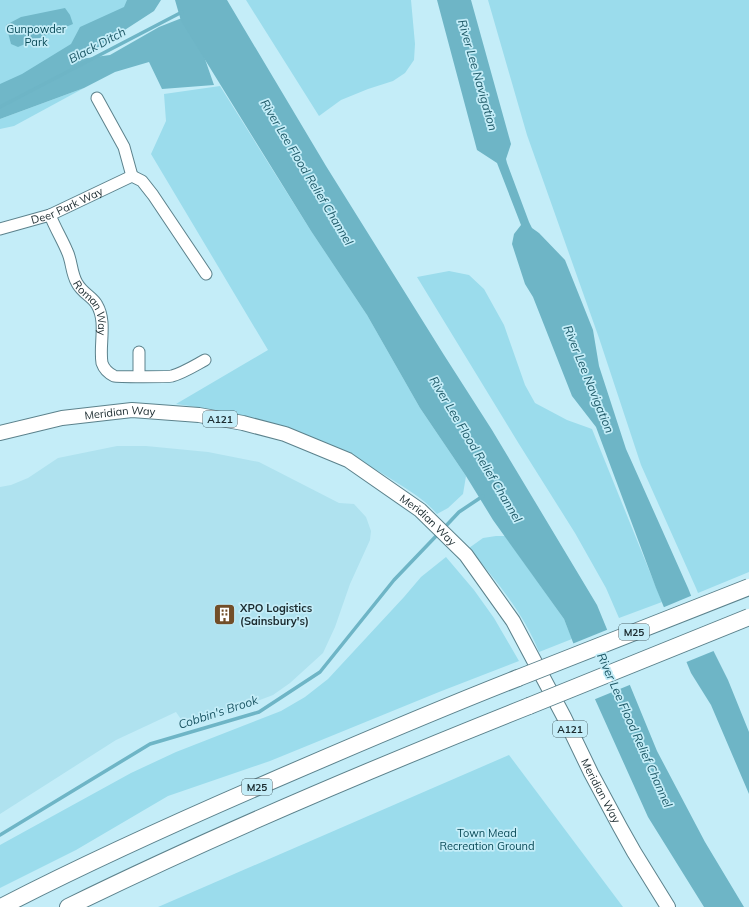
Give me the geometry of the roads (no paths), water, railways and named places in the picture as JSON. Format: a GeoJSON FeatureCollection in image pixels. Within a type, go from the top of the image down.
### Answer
{"type":"FeatureCollection","features":[{"type":"Feature","properties":{"kind":"highway","name":"M25"},"geometry":{"type":"LineString","coordinates":[[1,907],[127,845],[347,748],[518,678],[749,587]]}},
{"type":"Feature","properties":{"kind":"highway","name":"M25"},"geometry":{"type":"LineString","coordinates":[[68,907],[214,838],[529,706],[749,617]]}},
{"type":"Feature","properties":{"kind":"main road","name":"Meridian Way"},"geometry":{"type":"LineString","coordinates":[[0,433],[62,418],[132,410],[199,415],[243,423],[285,434],[348,460],[420,510],[466,555],[513,621],[630,846],[668,907]]}},
{"type":"Feature","properties":{"kind":"street"},"geometry":{"type":"LineString","coordinates":[[97,98],[124,147],[132,176],[142,181],[153,195],[206,274]]}},
{"type":"Feature","properties":{"kind":"street","name":"Deer Park Way"},"geometry":{"type":"LineString","coordinates":[[0,229],[50,215],[132,176]]}},
{"type":"Feature","properties":{"kind":"street","name":"Roman Way"},"geometry":{"type":"LineString","coordinates":[[50,215],[55,229],[68,252],[76,283],[82,291],[97,304],[102,322],[102,362],[107,372],[115,376],[170,376],[185,371],[205,360]]}},
{"type":"Feature","properties":{"kind":"street"},"geometry":{"type":"LineString","coordinates":[[139,352],[140,376]]}},
{"type":"Feature","properties":{"kind":"water","name":"River Lee Flood Relief Channel"},"geometry":{"type":"Polygon","coordinates":[[[175,0],[227,0],[326,166],[492,430],[597,605],[657,751],[705,842],[744,907],[704,907],[648,817],[594,697],[564,619],[493,520],[466,476],[420,408],[367,315],[311,231],[181,21],[175,0]]]}},
{"type":"Feature","properties":{"kind":"water","name":"River Lee Navigation"},"geometry":{"type":"Polygon","coordinates":[[[437,0],[471,0],[511,144],[506,159],[507,163],[529,222],[532,228],[539,233],[565,260],[593,330],[599,366],[626,449],[688,588],[712,648],[728,680],[749,732],[749,794],[711,705],[691,673],[656,588],[596,427],[572,396],[533,297],[525,284],[512,244],[514,234],[521,225],[497,163],[477,150],[437,0]]]}},
{"type":"Feature","properties":{"kind":"waterway","name":"Black Ditch"},"geometry":{"type":"LineString","coordinates":[[0,107],[182,12]]}},
{"type":"Feature","properties":{"kind":"waterway","name":"Cobbin's Brook"},"geometry":{"type":"LineString","coordinates":[[443,529],[459,512],[483,496]]}},
{"type":"Feature","properties":{"kind":"waterway","name":"Cobbin's Brook"},"geometry":{"type":"LineString","coordinates":[[0,835],[150,744],[259,712],[320,672],[394,580],[439,533]]}},
{"type":"Feature","properties":{"kind":"place","name":"XPO Logistics (Sainsbury's)"},"geometry":{"type":"Point","coordinates":[225,614]}},
{"type":"Feature","properties":{"kind":"park label","name":"Gunpowder Park"},"geometry":{"type":"Point","coordinates":[36,35]}},
{"type":"Feature","properties":{"kind":"park label","name":"Town Mead Recreation Ground"},"geometry":{"type":"Point","coordinates":[487,839]}}]}
